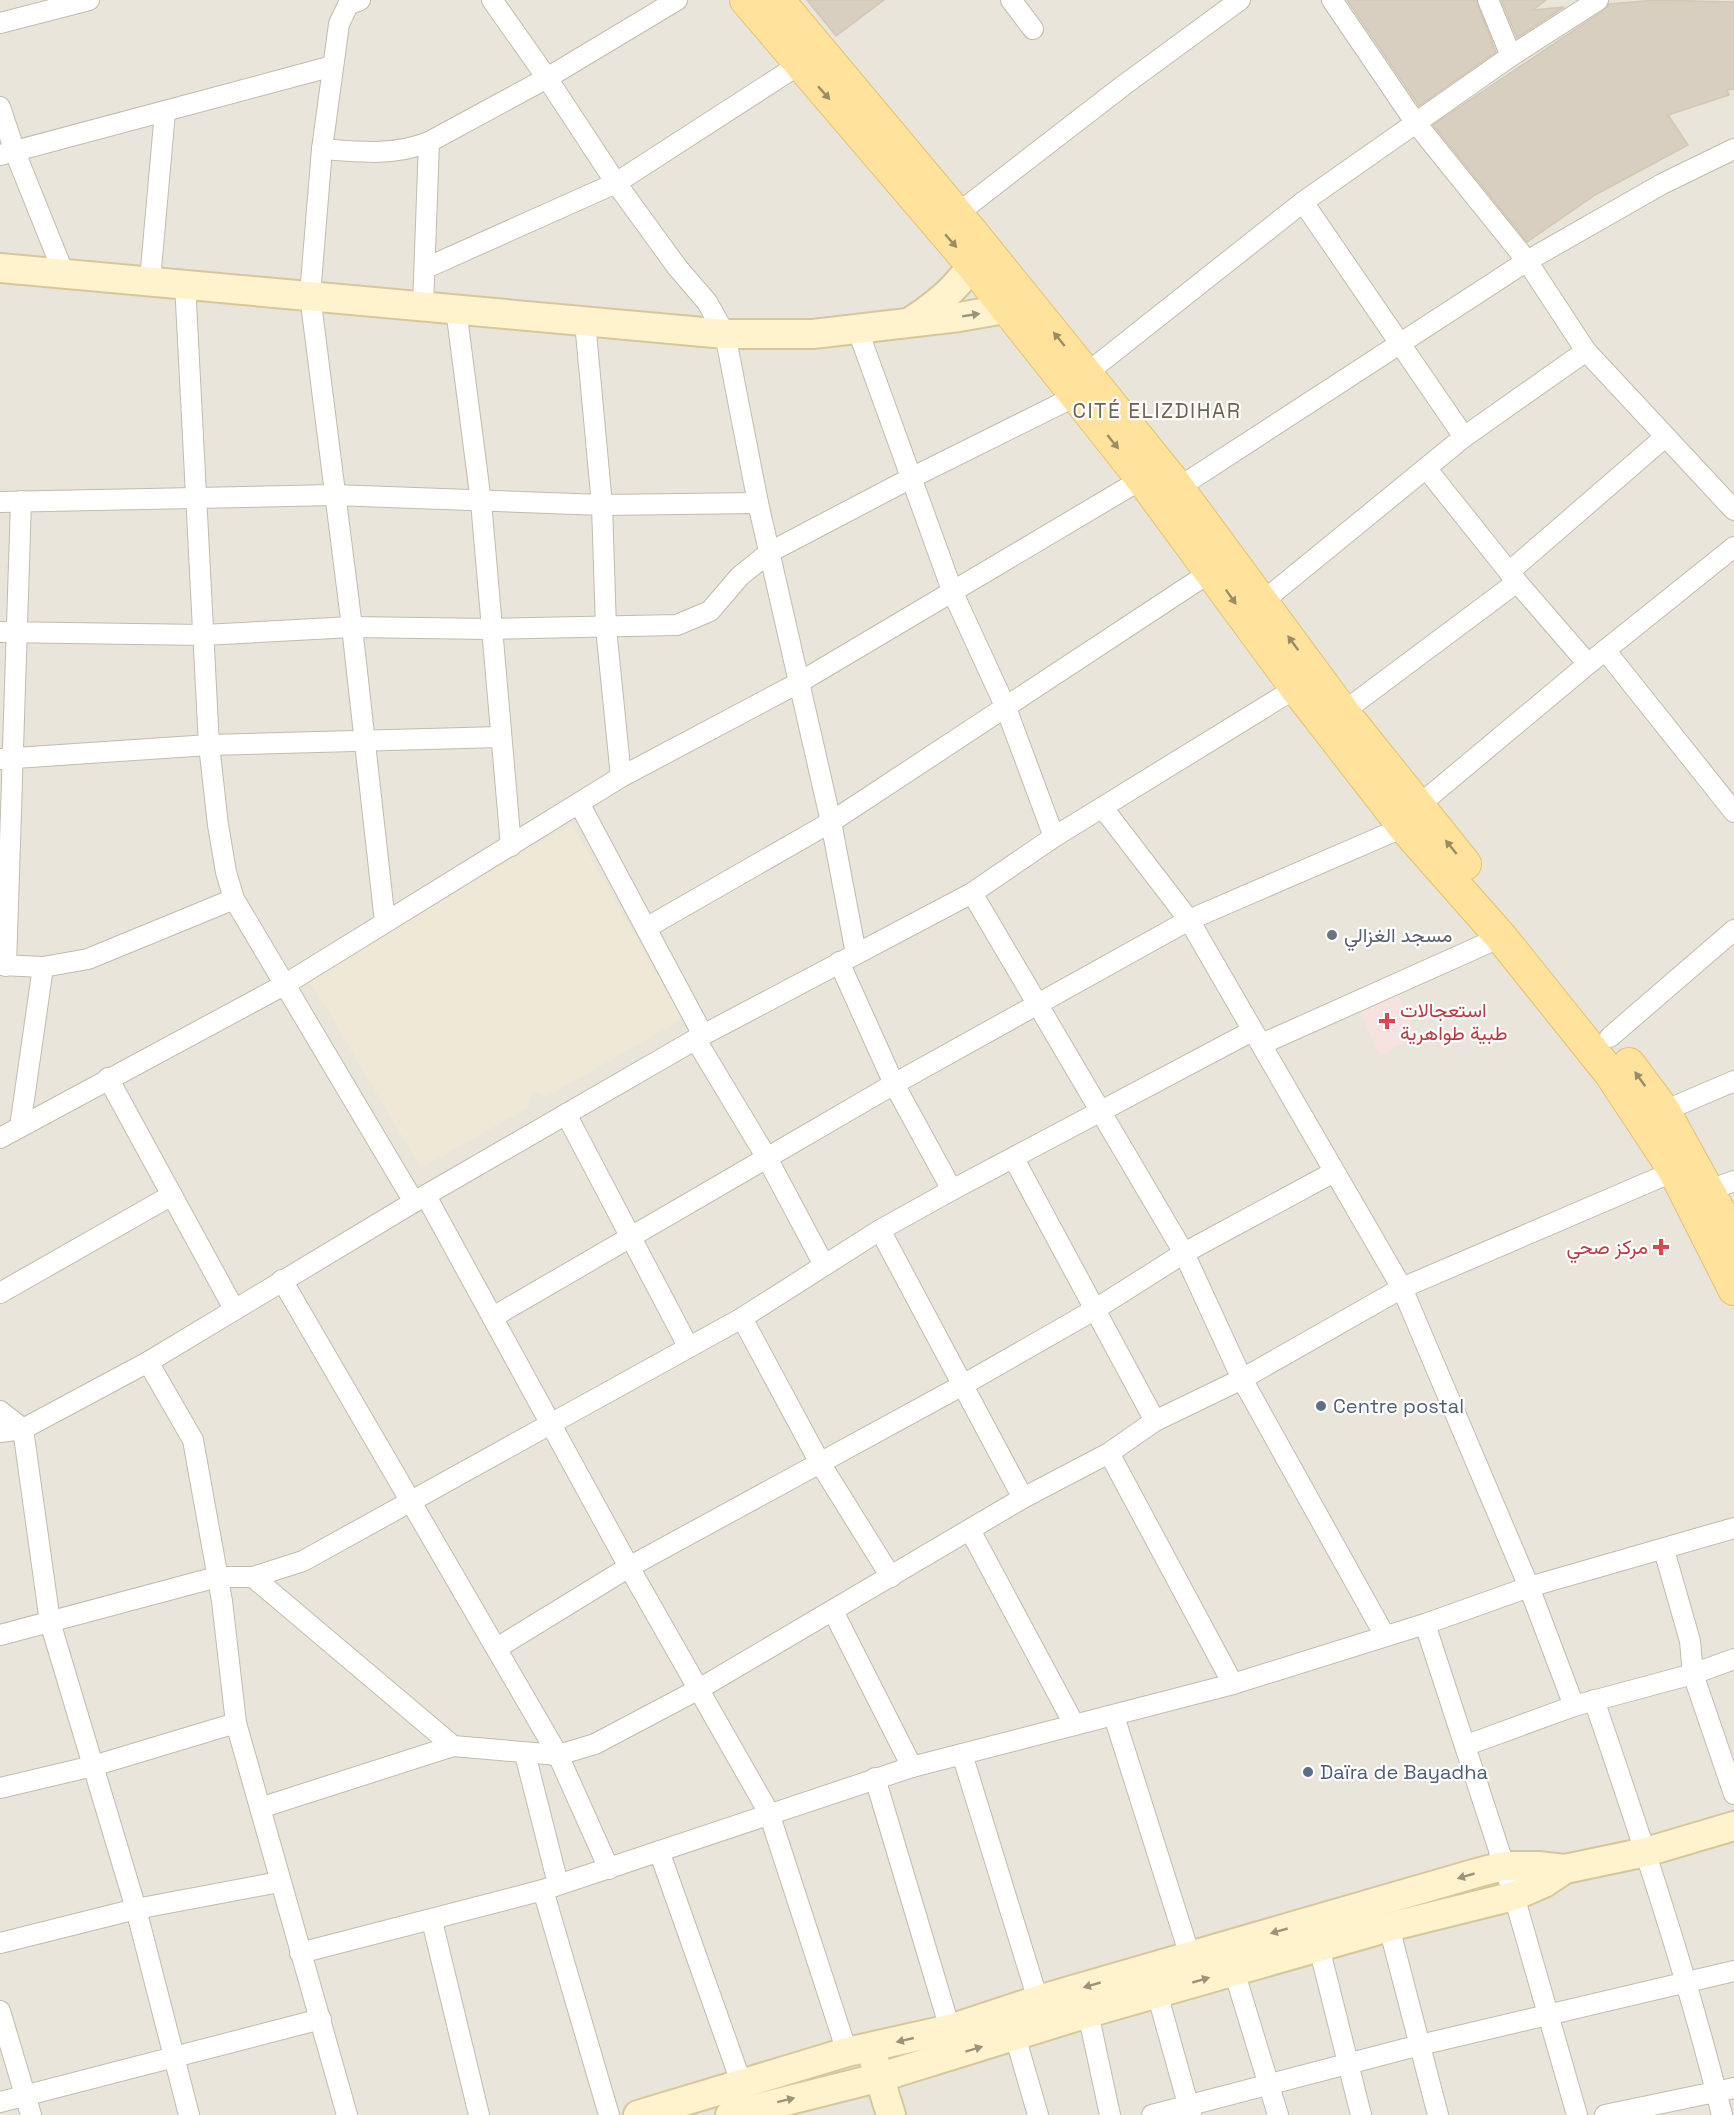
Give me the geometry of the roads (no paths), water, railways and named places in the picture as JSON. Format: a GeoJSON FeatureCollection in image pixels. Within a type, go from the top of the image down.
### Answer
{"type":"FeatureCollection","features":[{"type":"Feature","properties":{"kind":"main road"},"geometry":{"type":"LineString","coordinates":[[746,0],[800,64],[978,256],[1082,385],[1179,488],[1262,602],[1306,681],[1343,712],[1411,817],[1610,1037],[1664,1111],[1683,1167],[1734,1288]]}},
{"type":"Feature","properties":{"kind":"main road"},"geometry":{"type":"LineString","coordinates":[[778,0],[957,214],[978,256]]}},
{"type":"Feature","properties":{"kind":"main road"},"geometry":{"type":"LineString","coordinates":[[913,320],[936,306],[956,288],[978,256]]}},
{"type":"Feature","properties":{"kind":"main road"},"geometry":{"type":"LineString","coordinates":[[0,268],[725,334],[789,335],[1018,307]]}},
{"type":"Feature","properties":{"kind":"main road"},"geometry":{"type":"LineString","coordinates":[[1082,385],[1143,479],[1212,571],[1306,681],[1501,936],[1683,1167],[1721,1186],[1734,1238]]}},
{"type":"Feature","properties":{"kind":"main road"},"geometry":{"type":"LineString","coordinates":[[638,2115],[741,2082],[858,2050],[950,2029],[1038,2000],[1503,1866],[1565,1869],[1646,1852],[1734,1826]]}},
{"type":"Feature","properties":{"kind":"main road"},"geometry":{"type":"LineString","coordinates":[[743,2113],[881,2077],[1088,2013],[1389,1927],[1514,1896],[1544,1883],[1565,1869]]}},
{"type":"Feature","properties":{"kind":"main road"},"geometry":{"type":"LineString","coordinates":[[858,2050],[881,2077],[891,2115]]}},
{"type":"Feature","properties":{"kind":"street"},"geometry":{"type":"LineString","coordinates":[[0,23],[90,0]]}},
{"type":"Feature","properties":{"kind":"street"},"geometry":{"type":"LineString","coordinates":[[360,0],[348,5],[342,14],[333,66],[322,149],[310,295],[352,627],[363,742],[385,922]]}},
{"type":"Feature","properties":{"kind":"street"},"geometry":{"type":"LineString","coordinates":[[492,0],[616,183],[677,267],[707,302],[725,334],[758,503],[831,822],[847,958],[894,1084],[952,1190]]}},
{"type":"Feature","properties":{"kind":"street"},"geometry":{"type":"LineString","coordinates":[[322,149],[377,154],[411,149],[429,142],[547,78],[677,0]]}},
{"type":"Feature","properties":{"kind":"street"},"geometry":{"type":"LineString","coordinates":[[1011,0],[1033,29]]}},
{"type":"Feature","properties":{"kind":"street"},"geometry":{"type":"LineString","coordinates":[[957,214],[1124,85],[1240,0]]}},
{"type":"Feature","properties":{"kind":"street"},"geometry":{"type":"LineString","coordinates":[[1332,0],[1415,122],[1527,261],[1586,351],[1734,510]]}},
{"type":"Feature","properties":{"kind":"street"},"geometry":{"type":"LineString","coordinates":[[1488,0],[1511,56]]}},
{"type":"Feature","properties":{"kind":"street"},"geometry":{"type":"LineString","coordinates":[[7,631],[202,635],[352,627],[606,628],[677,625],[702,616],[729,593],[740,576],[770,552],[1082,385],[1303,202],[1511,56],[1598,0]]}},
{"type":"Feature","properties":{"kind":"street"},"geometry":{"type":"LineString","coordinates":[[426,268],[616,183],[800,64]]}},
{"type":"Feature","properties":{"kind":"street"},"geometry":{"type":"LineString","coordinates":[[7,154],[333,66]]}},
{"type":"Feature","properties":{"kind":"street"},"geometry":{"type":"LineString","coordinates":[[0,106],[7,154],[64,274]]}},
{"type":"Feature","properties":{"kind":"street"},"geometry":{"type":"LineString","coordinates":[[150,280],[165,112]]}},
{"type":"Feature","properties":{"kind":"street"},"geometry":{"type":"LineString","coordinates":[[423,306],[429,142]]}},
{"type":"Feature","properties":{"kind":"street"},"geometry":{"type":"LineString","coordinates":[[1179,488],[1527,261],[1662,184],[1734,149]]}},
{"type":"Feature","properties":{"kind":"street"},"geometry":{"type":"LineString","coordinates":[[1303,202],[1464,437]]}},
{"type":"Feature","properties":{"kind":"street"},"geometry":{"type":"LineString","coordinates":[[184,283],[209,745],[220,842],[234,899],[284,985],[493,1317],[629,1567],[769,1813],[858,2050]]}},
{"type":"Feature","properties":{"kind":"street"},"geometry":{"type":"LineString","coordinates":[[456,309],[481,502],[490,629],[511,846]]}},
{"type":"Feature","properties":{"kind":"street"},"geometry":{"type":"LineString","coordinates":[[585,322],[602,504],[606,628],[621,777]]}},
{"type":"Feature","properties":{"kind":"street"},"geometry":{"type":"LineString","coordinates":[[858,328],[953,593],[1006,708],[1054,837]]}},
{"type":"Feature","properties":{"kind":"street"},"geometry":{"type":"LineString","coordinates":[[1262,602],[1464,437],[1586,351]]}},
{"type":"Feature","properties":{"kind":"street"},"geometry":{"type":"LineString","coordinates":[[1343,712],[1513,577],[1665,437]]}},
{"type":"Feature","properties":{"kind":"street"},"geometry":{"type":"LineString","coordinates":[[1426,468],[1513,577],[1588,664]]}},
{"type":"Feature","properties":{"kind":"street"},"geometry":{"type":"LineString","coordinates":[[0,1138],[26,1119],[284,985],[621,777],[800,682],[1143,479]]}},
{"type":"Feature","properties":{"kind":"street"},"geometry":{"type":"LineString","coordinates":[[0,502],[334,495],[481,502],[758,503]]}},
{"type":"Feature","properties":{"kind":"street"},"geometry":{"type":"LineString","coordinates":[[21,501],[7,631],[3,966],[43,967],[88,959],[234,899]]}},
{"type":"Feature","properties":{"kind":"street"},"geometry":{"type":"LineString","coordinates":[[493,1317],[630,1235],[894,1084],[1189,920],[1411,817],[1588,664],[1734,547]]}},
{"type":"Feature","properties":{"kind":"street"},"geometry":{"type":"LineString","coordinates":[[646,928],[831,822],[1212,571]]}},
{"type":"Feature","properties":{"kind":"street"},"geometry":{"type":"LineString","coordinates":[[1605,650],[1734,812]]}},
{"type":"Feature","properties":{"kind":"street"},"geometry":{"type":"LineString","coordinates":[[0,1432],[23,1428],[148,1362],[282,1280],[566,1114],[700,1038],[972,893],[1054,837],[1306,681]]}},
{"type":"Feature","properties":{"kind":"street"},"geometry":{"type":"LineString","coordinates":[[6,758],[209,745],[500,737]]}},
{"type":"Feature","properties":{"kind":"street"},"geometry":{"type":"LineString","coordinates":[[579,803],[646,928],[700,1038],[824,1265]]}},
{"type":"Feature","properties":{"kind":"street"},"geometry":{"type":"LineString","coordinates":[[1103,808],[1189,920],[1402,1288],[1529,1587],[1574,1706]]}},
{"type":"Feature","properties":{"kind":"street"},"geometry":{"type":"LineString","coordinates":[[972,893],[1184,1253],[1242,1379],[1385,1636]]}},
{"type":"Feature","properties":{"kind":"street"},"geometry":{"type":"LineString","coordinates":[[1610,1037],[1734,930]]}},
{"type":"Feature","properties":{"kind":"street"},"geometry":{"type":"LineString","coordinates":[[0,1635],[218,1577],[253,1577],[303,1561],[409,1500],[742,1318],[880,1230],[1014,1159],[1101,1109],[1257,1038],[1501,936]]}},
{"type":"Feature","properties":{"kind":"street"},"geometry":{"type":"LineString","coordinates":[[26,1119],[43,967]]}},
{"type":"Feature","properties":{"kind":"street"},"geometry":{"type":"LineString","coordinates":[[108,1078],[234,1309]]}},
{"type":"Feature","properties":{"kind":"street"},"geometry":{"type":"LineString","coordinates":[[1664,1111],[1734,1081]]}},
{"type":"Feature","properties":{"kind":"street"},"geometry":{"type":"LineString","coordinates":[[566,1114],[688,1346]]}},
{"type":"Feature","properties":{"kind":"street"},"geometry":{"type":"LineString","coordinates":[[0,1119],[26,1119]]}},
{"type":"Feature","properties":{"kind":"street"},"geometry":{"type":"LineString","coordinates":[[1014,1159],[1155,1421]]}},
{"type":"Feature","properties":{"kind":"street"},"geometry":{"type":"LineString","coordinates":[[260,1808],[453,1746],[525,1754],[558,1755],[595,1744],[699,1689],[1023,1498],[1109,1453],[1155,1421],[1242,1379],[1402,1288],[1683,1167]]}},
{"type":"Feature","properties":{"kind":"street"},"geometry":{"type":"LineString","coordinates":[[496,1648],[629,1567],[961,1386],[1094,1310],[1184,1253],[1334,1172]]}},
{"type":"Feature","properties":{"kind":"street"},"geometry":{"type":"LineString","coordinates":[[0,1293],[172,1195]]}},
{"type":"Feature","properties":{"kind":"street"},"geometry":{"type":"LineString","coordinates":[[880,1230],[961,1386],[1023,1498]]}},
{"type":"Feature","properties":{"kind":"street"},"geometry":{"type":"LineString","coordinates":[[282,1280],[558,1755],[609,1869]]}},
{"type":"Feature","properties":{"kind":"street"},"geometry":{"type":"LineString","coordinates":[[742,1318],[819,1463],[891,1577]]}},
{"type":"Feature","properties":{"kind":"street"},"geometry":{"type":"LineString","coordinates":[[148,1362],[193,1440],[218,1577],[236,1723],[279,1882],[321,2019],[347,2115]]}},
{"type":"Feature","properties":{"kind":"street"},"geometry":{"type":"LineString","coordinates":[[0,1411],[23,1428],[50,1622],[136,1910],[189,2115]]}},
{"type":"Feature","properties":{"kind":"street"},"geometry":{"type":"LineString","coordinates":[[1109,1453],[1233,1684]]}},
{"type":"Feature","properties":{"kind":"street"},"geometry":{"type":"LineString","coordinates":[[300,1953],[551,1887],[912,1767],[1233,1684],[1425,1624],[1529,1587],[1734,1528]]}},
{"type":"Feature","properties":{"kind":"street"},"geometry":{"type":"LineString","coordinates":[[970,1530],[1074,1724]]}},
{"type":"Feature","properties":{"kind":"street"},"geometry":{"type":"LineString","coordinates":[[1664,1550],[1690,1641],[1693,1674],[1734,1794]]}},
{"type":"Feature","properties":{"kind":"street"},"geometry":{"type":"LineString","coordinates":[[253,1577],[453,1746]]}},
{"type":"Feature","properties":{"kind":"street"},"geometry":{"type":"LineString","coordinates":[[833,1611],[912,1767]]}},
{"type":"Feature","properties":{"kind":"street"},"geometry":{"type":"LineString","coordinates":[[1425,1624],[1467,1745],[1514,1896],[1577,2115]]}},
{"type":"Feature","properties":{"kind":"street"},"geometry":{"type":"LineString","coordinates":[[1467,1745],[1574,1706],[1693,1674],[1734,1659]]}},
{"type":"Feature","properties":{"kind":"street"},"geometry":{"type":"LineString","coordinates":[[1594,1700],[1725,2090],[1722,2115]]}},
{"type":"Feature","properties":{"kind":"street"},"geometry":{"type":"LineString","coordinates":[[1114,1716],[1190,1956]]}},
{"type":"Feature","properties":{"kind":"street"},"geometry":{"type":"LineString","coordinates":[[0,1788],[93,1766],[236,1723]]}},
{"type":"Feature","properties":{"kind":"street"},"geometry":{"type":"LineString","coordinates":[[525,1754],[551,1887],[609,2115]]}},
{"type":"Feature","properties":{"kind":"street"},"geometry":{"type":"LineString","coordinates":[[962,1754],[1038,2000]]}},
{"type":"Feature","properties":{"kind":"street"},"geometry":{"type":"LineString","coordinates":[[876,1778],[950,2029]]}},
{"type":"Feature","properties":{"kind":"street"},"geometry":{"type":"LineString","coordinates":[[659,1851],[741,2082]]}},
{"type":"Feature","properties":{"kind":"street"},"geometry":{"type":"LineString","coordinates":[[0,1943],[136,1910],[279,1882]]}},
{"type":"Feature","properties":{"kind":"street"},"geometry":{"type":"LineString","coordinates":[[432,1920],[479,2115]]}},
{"type":"Feature","properties":{"kind":"street"},"geometry":{"type":"LineString","coordinates":[[1389,1927],[1438,2115]]}},
{"type":"Feature","properties":{"kind":"street"},"geometry":{"type":"LineString","coordinates":[[1319,1947],[1361,2115]]}},
{"type":"Feature","properties":{"kind":"street"},"geometry":{"type":"LineString","coordinates":[[1234,1971],[1278,2115]]}},
{"type":"Feature","properties":{"kind":"street"},"geometry":{"type":"LineString","coordinates":[[1152,2115],[1190,2110],[1269,2084],[1420,2044],[1734,1971]]}},
{"type":"Feature","properties":{"kind":"street"},"geometry":{"type":"LineString","coordinates":[[1157,1993],[1190,2110]]}},
{"type":"Feature","properties":{"kind":"street"},"geometry":{"type":"LineString","coordinates":[[0,2011],[31,2115]]}},
{"type":"Feature","properties":{"kind":"street"},"geometry":{"type":"LineString","coordinates":[[1088,2013],[1110,2115]]}},
{"type":"Feature","properties":{"kind":"street"},"geometry":{"type":"LineString","coordinates":[[0,2102],[25,2093],[321,2019]]}},
{"type":"Feature","properties":{"kind":"street"},"geometry":{"type":"LineString","coordinates":[[1015,2037],[1038,2115]]}},
{"type":"Feature","properties":{"kind":"street"},"geometry":{"type":"LineString","coordinates":[[1605,2115],[1725,2090]]}},
{"type":"Feature","properties":{"kind":"place","name":"مسجد الغزالي"},"geometry":{"type":"Point","coordinates":[1332,935]}},
{"type":"Feature","properties":{"kind":"place","name":"استعجالات طبية طواهرية"},"geometry":{"type":"Point","coordinates":[1387,1021]}},
{"type":"Feature","properties":{"kind":"place","name":"مركز صحي"},"geometry":{"type":"Point","coordinates":[1661,1247]}},
{"type":"Feature","properties":{"kind":"place","name":"Centre postal"},"geometry":{"type":"Point","coordinates":[1321,1406]}},
{"type":"Feature","properties":{"kind":"place","name":"Daïra de Bayadha"},"geometry":{"type":"Point","coordinates":[1308,1772]}},
{"type":"Feature","properties":{"kind":"district","name":"CITÉ ELIZDIHAR"},"geometry":{"type":"Point","coordinates":[1157,411]}}]}
